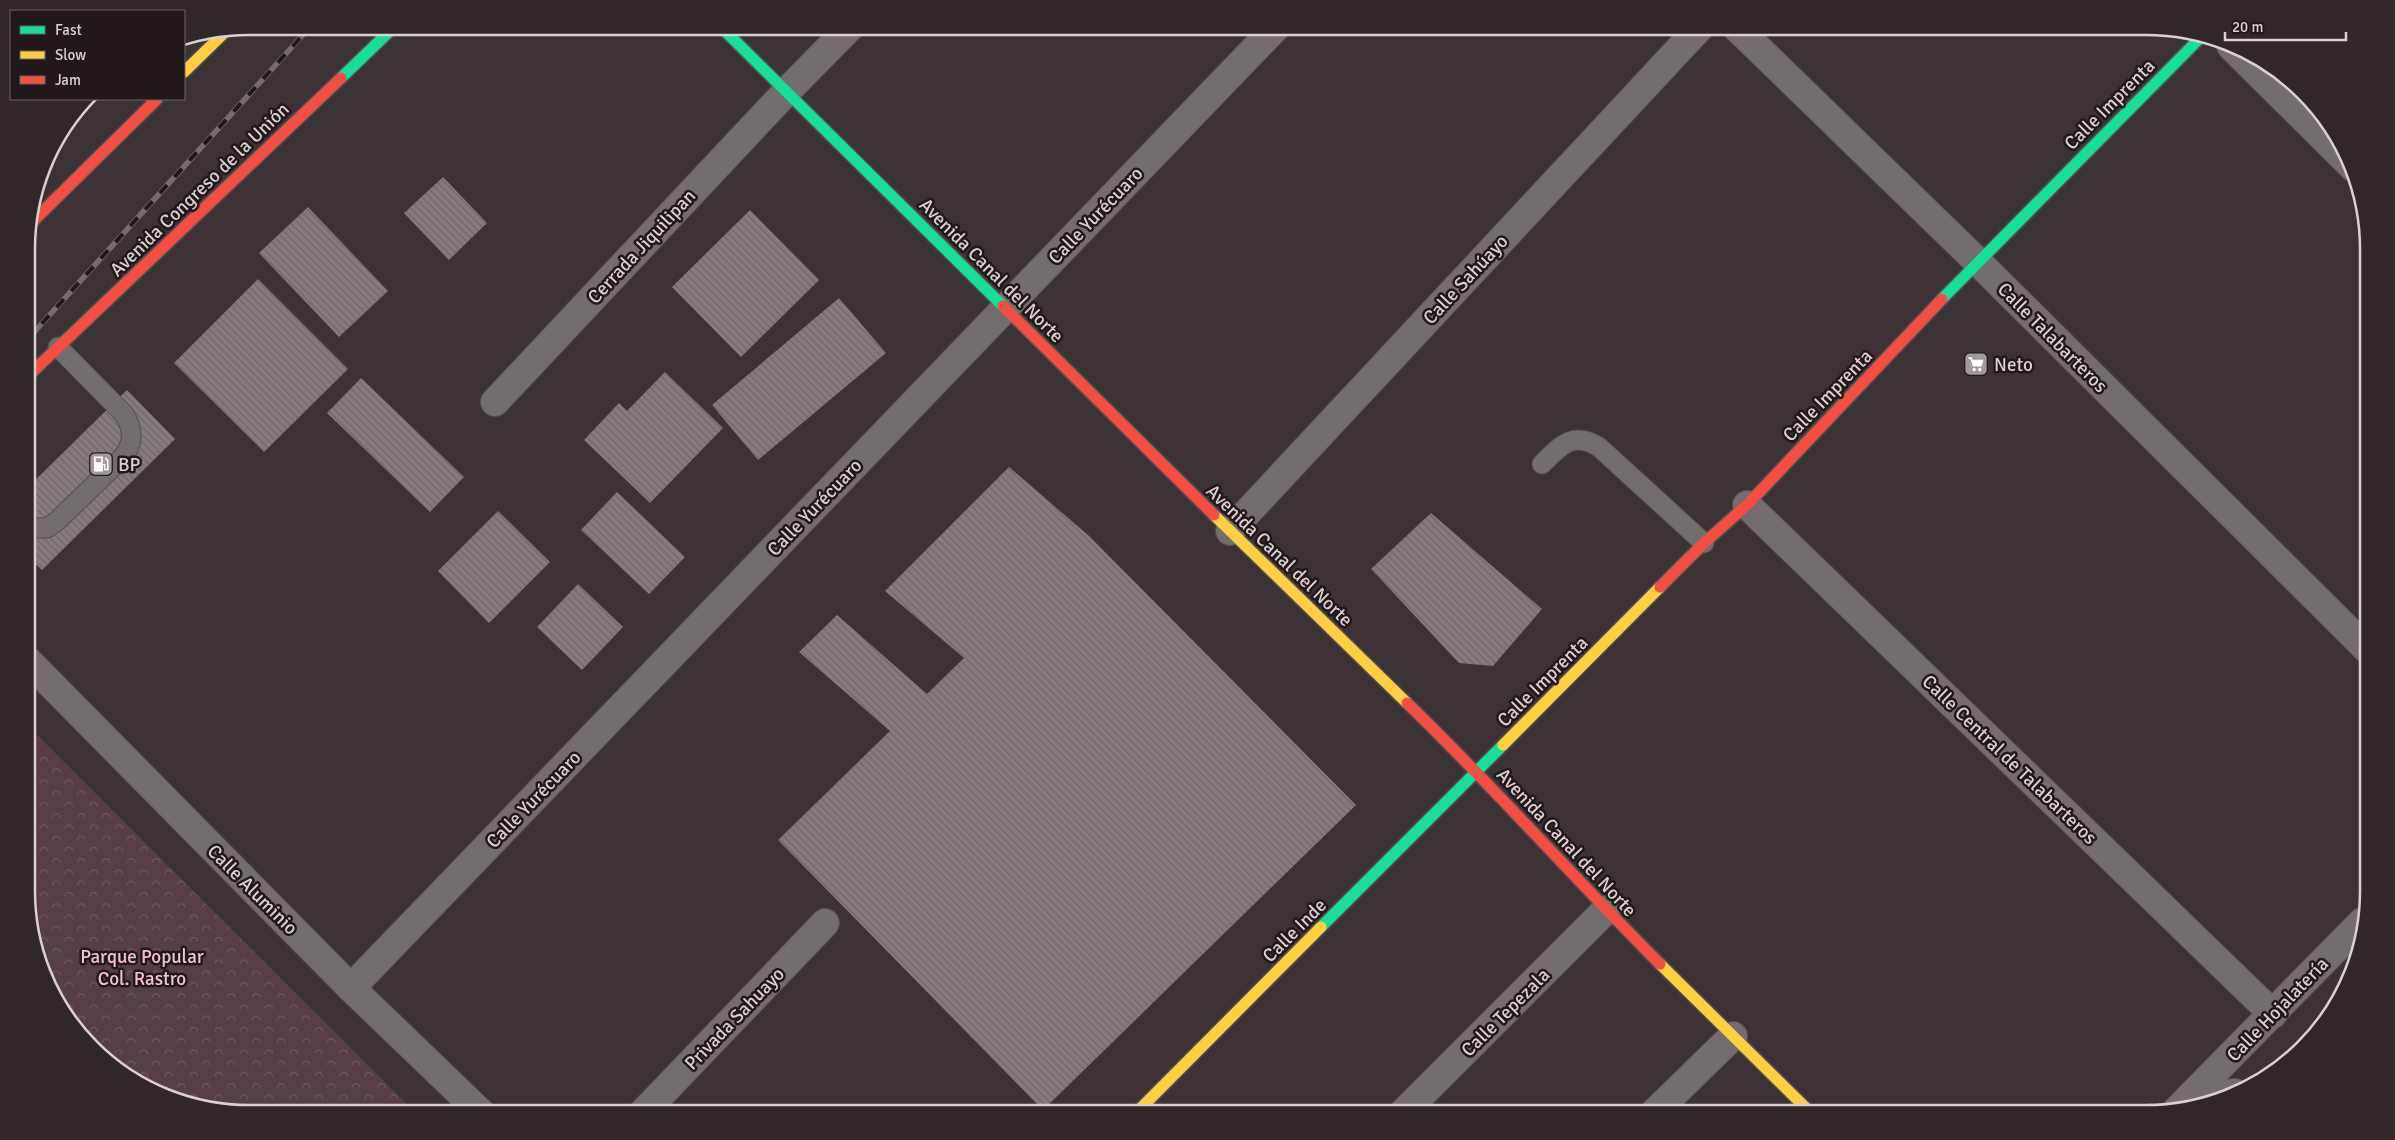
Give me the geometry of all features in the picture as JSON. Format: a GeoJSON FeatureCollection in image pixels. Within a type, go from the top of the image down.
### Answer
{"type":"FeatureCollection","features":[{"type":"Feature","properties":{"kind":"main road","name":"Avenida Congreso de la Unión"},"geometry":{"type":"LineString","coordinates":[[35,369],[386,35]]}},
{"type":"Feature","properties":{"kind":"main road","name":"Avenida Canal del Norte"},"geometry":{"type":"LineString","coordinates":[[729,35],[1230,531],[1477,771],[1606,910],[1803,1105]]}},
{"type":"Feature","properties":{"kind":"main road"},"geometry":{"type":"LineString","coordinates":[[185,71],[220,37]]}},
{"type":"Feature","properties":{"kind":"main road","name":"Calle Imprenta"},"geometry":{"type":"LineString","coordinates":[[1477,771],[1704,543],[1747,505],[1978,262],[2196,41]]}},
{"type":"Feature","properties":{"kind":"main road"},"geometry":{"type":"LineString","coordinates":[[38,216],[156,100]]}},
{"type":"Feature","properties":{"kind":"main road","name":"Calle Inde"},"geometry":{"type":"LineString","coordinates":[[1144,1105],[1477,771]]}},
{"type":"Feature","properties":{"kind":"street","name":"Cerrada Jiquilipan"},"geometry":{"type":"LineString","coordinates":[[495,402],[787,91],[842,35]]}},
{"type":"Feature","properties":{"kind":"street","name":"Calle Yurécuaro"},"geometry":{"type":"LineString","coordinates":[[351,988],[1268,35]]}},
{"type":"Feature","properties":{"kind":"street","name":"Calle Sahúayo"},"geometry":{"type":"LineString","coordinates":[[1230,531],[1692,35]]}},
{"type":"Feature","properties":{"kind":"street","name":"Calle Talabarteros"},"geometry":{"type":"LineString","coordinates":[[1744,35],[1978,262],[2360,642]]}},
{"type":"Feature","properties":{"kind":"street"},"geometry":{"type":"LineString","coordinates":[[2244,59],[2335,150]]}},
{"type":"Feature","properties":{"kind":"street","name":"Calle Central de Talabarteros"},"geometry":{"type":"LineString","coordinates":[[1747,505],[2273,1014]]}},
{"type":"Feature","properties":{"kind":"street","name":"Calle Aluminio"},"geometry":{"type":"LineString","coordinates":[[35,668],[351,988],[473,1105]]}},
{"type":"Feature","properties":{"kind":"street","name":"Calle Tepezala"},"geometry":{"type":"LineString","coordinates":[[1412,1105],[1606,910]]}},
{"type":"Feature","properties":{"kind":"street","name":"Privada Sahuayo"},"geometry":{"type":"LineString","coordinates":[[651,1105],[825,923]]}},
{"type":"Feature","properties":{"kind":"street","name":"Calle Hojalatería"},"geometry":{"type":"LineString","coordinates":[[2186,1101],[2357,927]]}},
{"type":"Feature","properties":{"kind":"street"},"geometry":{"type":"LineString","coordinates":[[1662,1105],[1733,1036]]}},
{"type":"Feature","properties":{"kind":"lane"},"geometry":{"type":"LineString","coordinates":[[35,528],[47,528],[57,521],[123,457],[130,448],[132,436],[131,424],[124,414],[58,347]]}},
{"type":"Feature","properties":{"kind":"lane"},"geometry":{"type":"LineString","coordinates":[[1542,464],[1567,442],[1578,439],[1590,441],[1599,447],[1704,543]]}},
{"type":"Feature","properties":{"kind":"green space","name":"Parque Popular Col. Rastro"},"geometry":{"type":"Polygon","coordinates":[[[35,733],[408,1105],[235,1105],[207,1101],[180,1094],[154,1083],[130,1069],[108,1052],[79,1021],[57,986],[46,960],[39,933],[35,905],[35,733]]]}},
{"type":"Feature","properties":{"kind":"building"},"geometry":{"type":"Polygon","coordinates":[[[443,177],[487,223],[449,260],[404,213],[443,177]]]}},
{"type":"Feature","properties":{"kind":"building"},"geometry":{"type":"Polygon","coordinates":[[[308,207],[388,291],[339,337],[259,253],[308,207]]]}},
{"type":"Feature","properties":{"kind":"building"},"geometry":{"type":"Polygon","coordinates":[[[750,210],[819,280],[741,357],[672,287],[750,210]]]}},
{"type":"Feature","properties":{"kind":"building"},"geometry":{"type":"Polygon","coordinates":[[[258,279],[348,369],[264,452],[174,363],[258,279]]]}},
{"type":"Feature","properties":{"kind":"building"},"geometry":{"type":"Polygon","coordinates":[[[839,298],[886,353],[758,460],[712,405],[839,298]]]}},
{"type":"Feature","properties":{"kind":"building"},"geometry":{"type":"Polygon","coordinates":[[[665,372],[723,428],[650,503],[584,440],[619,403],[627,411],[665,372]]]}},
{"type":"Feature","properties":{"kind":"building"},"geometry":{"type":"Polygon","coordinates":[[[361,378],[464,477],[430,512],[327,413],[361,378]]]}},
{"type":"Feature","properties":{"kind":"building","name":"BP"},"geometry":{"type":"Polygon","coordinates":[[[127,390],[175,439],[42,570],[35,563],[35,480],[127,390]]]}},
{"type":"Feature","properties":{"kind":"building"},"geometry":{"type":"Polygon","coordinates":[[[1009,467],[1088,535],[1356,805],[1048,1105],[1038,1105],[778,840],[890,731],[799,652],[837,615],[927,694],[964,658],[885,591],[1009,467]]]}},
{"type":"Feature","properties":{"kind":"building"},"geometry":{"type":"Polygon","coordinates":[[[617,492],[685,557],[649,594],[581,530],[617,492]]]}},
{"type":"Feature","properties":{"kind":"building"},"geometry":{"type":"Polygon","coordinates":[[[498,511],[550,562],[489,623],[438,571],[498,511]]]}},
{"type":"Feature","properties":{"kind":"building"},"geometry":{"type":"Polygon","coordinates":[[[1431,513],[1542,609],[1493,666],[1459,663],[1371,569],[1431,513]]]}},
{"type":"Feature","properties":{"kind":"building"},"geometry":{"type":"Polygon","coordinates":[[[578,584],[623,627],[582,670],[537,627],[578,584]]]}},
{"type":"Feature","properties":{"kind":"railway"},"geometry":{"type":"LineString","coordinates":[[35,331],[303,35]]}},
{"type":"Feature","properties":{"kind":"traffic: fast"},"geometry":{"type":"LineString","coordinates":[[341,78],[386,35]]}},
{"type":"Feature","properties":{"kind":"traffic: fast"},"geometry":{"type":"LineString","coordinates":[[729,35],[1003,306]]}},
{"type":"Feature","properties":{"kind":"traffic: fast"},"geometry":{"type":"LineString","coordinates":[[1942,299],[2197,41]]}},
{"type":"Feature","properties":{"kind":"traffic: fast"},"geometry":{"type":"LineString","coordinates":[[1321,927],[1503,745]]}},
{"type":"Feature","properties":{"kind":"traffic: slow"},"geometry":{"type":"LineString","coordinates":[[185,71],[220,37]]}},
{"type":"Feature","properties":{"kind":"traffic: slow"},"geometry":{"type":"LineString","coordinates":[[1214,515],[1407,703]]}},
{"type":"Feature","properties":{"kind":"traffic: slow"},"geometry":{"type":"LineString","coordinates":[[1503,745],[1660,587]]}},
{"type":"Feature","properties":{"kind":"traffic: slow"},"geometry":{"type":"LineString","coordinates":[[1144,1105],[1321,927]]}},
{"type":"Feature","properties":{"kind":"traffic: slow"},"geometry":{"type":"LineString","coordinates":[[1660,964],[1803,1105]]}},
{"type":"Feature","properties":{"kind":"traffic: jam"},"geometry":{"type":"LineString","coordinates":[[35,369],[341,78]]}},
{"type":"Feature","properties":{"kind":"traffic: jam"},"geometry":{"type":"LineString","coordinates":[[38,216],[156,100]]}},
{"type":"Feature","properties":{"kind":"traffic: jam"},"geometry":{"type":"LineString","coordinates":[[1660,587],[1704,543],[1747,505],[1942,299]]}},
{"type":"Feature","properties":{"kind":"traffic: jam"},"geometry":{"type":"LineString","coordinates":[[1003,306],[1214,515]]}},
{"type":"Feature","properties":{"kind":"traffic: jam"},"geometry":{"type":"LineString","coordinates":[[1407,703],[1660,964]]}},
{"type":"Feature","properties":{"kind":"place","name":"Neto"},"geometry":{"type":"Point","coordinates":[1976,364]}},
{"type":"Feature","properties":{"kind":"place","name":"BP"},"geometry":{"type":"Point","coordinates":[101,464]}}]}
